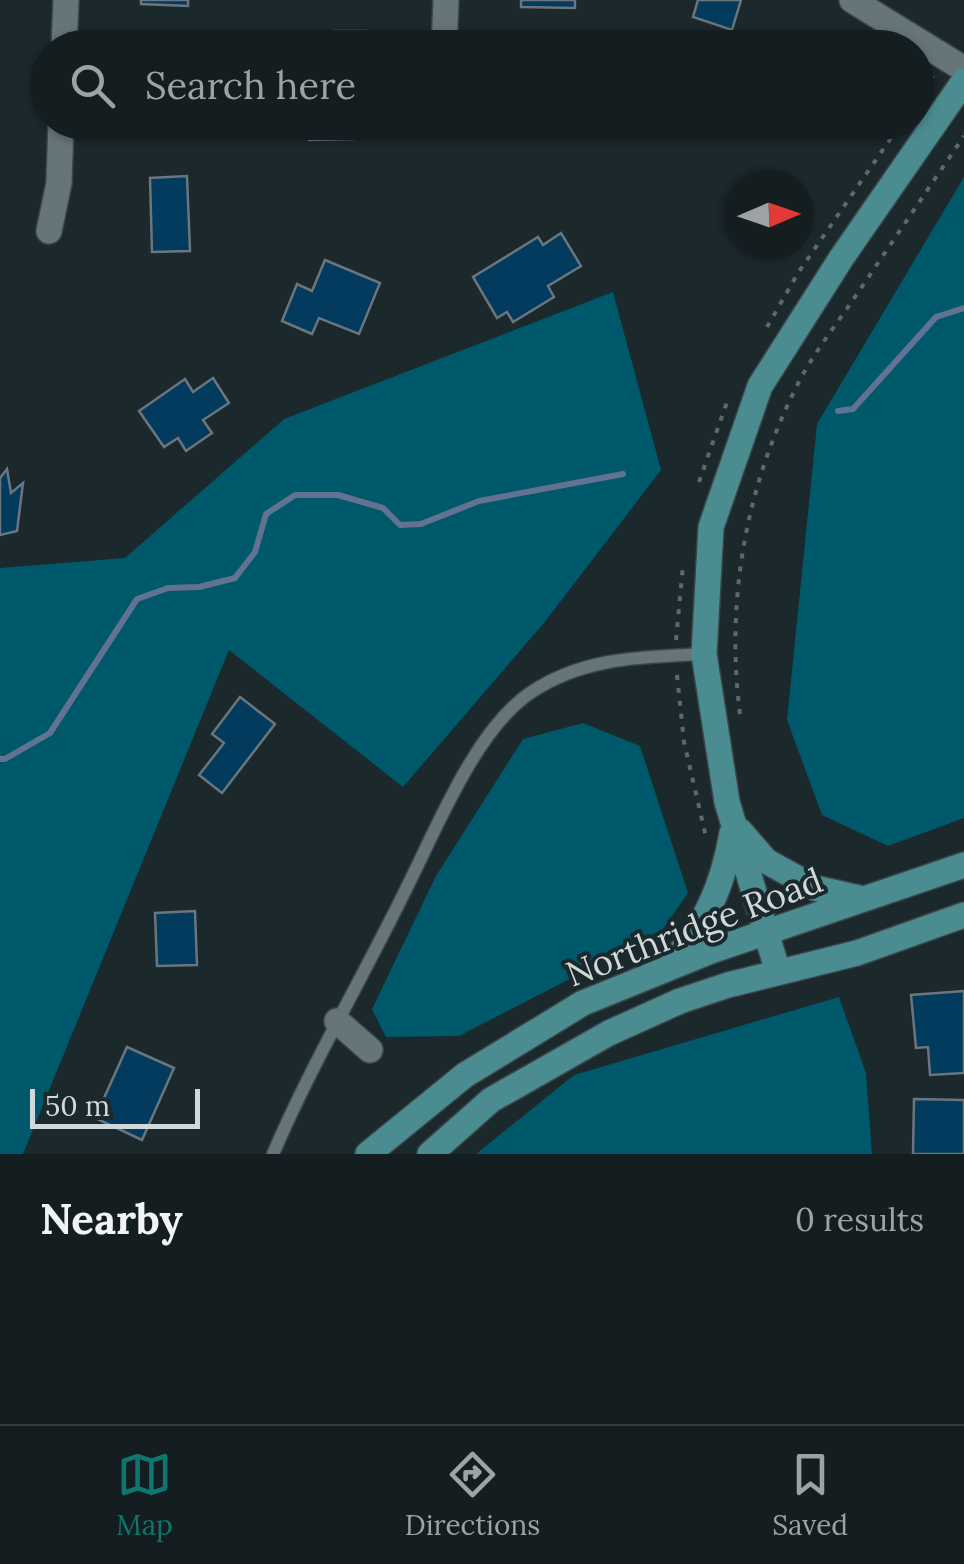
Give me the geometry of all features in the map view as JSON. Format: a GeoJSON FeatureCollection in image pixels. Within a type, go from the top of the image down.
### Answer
{"type":"FeatureCollection","features":[{"type":"Feature","properties":{"kind":"street"},"geometry":{"type":"LineString","coordinates":[[65,30],[66,0]]}},
{"type":"Feature","properties":{"kind":"street"},"geometry":{"type":"LineString","coordinates":[[445,30],[446,0]]}},
{"type":"Feature","properties":{"kind":"street"},"geometry":{"type":"LineString","coordinates":[[852,0],[901,30]]}},
{"type":"Feature","properties":{"kind":"street"},"geometry":{"type":"LineString","coordinates":[[934,51],[964,69]]}},
{"type":"Feature","properties":{"kind":"street"},"geometry":{"type":"LineString","coordinates":[[934,124],[964,81]]}},
{"type":"Feature","properties":{"kind":"street"},"geometry":{"type":"LineString","coordinates":[[49,231],[59,183],[60,140]]}},
{"type":"Feature","properties":{"kind":"street"},"geometry":{"type":"LineString","coordinates":[[778,972],[733,823],[704,654],[710,527],[760,386],[923,140]]}},
{"type":"Feature","properties":{"kind":"street"},"geometry":{"type":"LineString","coordinates":[[733,823],[766,861],[816,888],[863,899]]}},
{"type":"Feature","properties":{"kind":"street"},"geometry":{"type":"LineString","coordinates":[[668,968],[698,932],[716,898],[726,868],[733,823]]}},
{"type":"Feature","properties":{"kind":"street","name":"Northridge Road"},"geometry":{"type":"LineString","coordinates":[[368,1154],[465,1075],[583,1004],[668,968],[964,864]]}},
{"type":"Feature","properties":{"kind":"street","name":"Northridge Road"},"geometry":{"type":"LineString","coordinates":[[430,1154],[491,1100],[609,1033],[680,1001],[857,954],[964,916]]}},
{"type":"Feature","properties":{"kind":"street"},"geometry":{"type":"LineString","coordinates":[[337,1020],[370,1050]]}},
{"type":"Feature","properties":{"kind":"lane"},"geometry":{"type":"LineString","coordinates":[[273,1154],[472,758],[505,715],[548,682],[600,662],[704,654]]}},
{"type":"Feature","properties":{"kind":"path"},"geometry":{"type":"LineString","coordinates":[[740,718],[734,620],[739,567],[754,496],[772,440],[804,373],[964,136]]}},
{"type":"Feature","properties":{"kind":"shaded area"},"geometry":{"type":"Polygon","coordinates":[[[964,177],[964,818],[888,846],[822,815],[787,720],[817,424],[964,177]]]}},
{"type":"Feature","properties":{"kind":"shaded area"},"geometry":{"type":"Polygon","coordinates":[[[613,292],[661,470],[544,623],[403,787],[229,650],[23,1154],[0,1154],[0,568],[125,558],[284,419],[613,292]]]}},
{"type":"Feature","properties":{"kind":"shaded area"},"geometry":{"type":"Polygon","coordinates":[[[583,723],[640,746],[688,893],[661,932],[459,1036],[386,1037],[372,1009],[436,876],[523,739],[583,723]]]}},
{"type":"Feature","properties":{"kind":"shaded area"},"geometry":{"type":"Polygon","coordinates":[[[839,997],[866,1073],[872,1154],[476,1154],[574,1075],[839,997]]]}},
{"type":"Feature","properties":{"kind":"building"},"geometry":{"type":"Polygon","coordinates":[[[141,0],[188,0],[188,6],[141,4],[141,0]]]}},
{"type":"Feature","properties":{"kind":"building"},"geometry":{"type":"Polygon","coordinates":[[[521,0],[575,0],[575,8],[521,7],[521,0]]]}},
{"type":"Feature","properties":{"kind":"building"},"geometry":{"type":"Polygon","coordinates":[[[698,0],[741,0],[732,30],[693,17],[698,0]]]}},
{"type":"Feature","properties":{"kind":"building"},"geometry":{"type":"Polygon","coordinates":[[[187,176],[190,251],[152,252],[150,178],[187,176]]]}},
{"type":"Feature","properties":{"kind":"building"},"geometry":{"type":"Polygon","coordinates":[[[561,233],[581,266],[548,286],[554,297],[513,322],[507,312],[497,318],[473,277],[538,237],[543,245],[561,233]]]}},
{"type":"Feature","properties":{"kind":"building"},"geometry":{"type":"Polygon","coordinates":[[[325,260],[380,283],[359,334],[319,318],[312,334],[282,321],[297,284],[312,291],[325,260]]]}},
{"type":"Feature","properties":{"kind":"building"},"geometry":{"type":"Polygon","coordinates":[[[213,378],[229,403],[203,420],[212,433],[186,451],[178,438],[164,447],[139,411],[185,379],[193,392],[213,378]]]}},
{"type":"Feature","properties":{"kind":"building"},"geometry":{"type":"Polygon","coordinates":[[[7,469],[11,493],[23,483],[17,531],[0,535],[0,478],[7,469]]]}},
{"type":"Feature","properties":{"kind":"building"},"geometry":{"type":"Polygon","coordinates":[[[240,697],[275,724],[222,793],[199,775],[224,743],[212,734],[240,697]]]}},
{"type":"Feature","properties":{"kind":"building"},"geometry":{"type":"Polygon","coordinates":[[[195,911],[197,965],[157,966],[155,913],[195,911]]]}},
{"type":"Feature","properties":{"kind":"building"},"geometry":{"type":"Polygon","coordinates":[[[964,991],[964,1073],[930,1075],[928,1047],[916,1048],[911,995],[964,991]]]}},
{"type":"Feature","properties":{"kind":"building"},"geometry":{"type":"Polygon","coordinates":[[[127,1047],[174,1068],[142,1140],[95,1118],[127,1047]]]}},
{"type":"Feature","properties":{"kind":"building"},"geometry":{"type":"Polygon","coordinates":[[[914,1099],[964,1100],[964,1154],[913,1154],[914,1099]]]}},
{"type":"Feature","properties":{"kind":"waterway"},"geometry":{"type":"LineString","coordinates":[[838,411],[853,409],[936,317],[964,308]]}},
{"type":"Feature","properties":{"kind":"waterway"},"geometry":{"type":"LineString","coordinates":[[0,759],[50,733],[137,599],[168,588],[199,587],[235,578],[255,552],[266,514],[295,495],[338,495],[383,508],[400,525],[421,524],[479,501],[623,474]]}}]}
